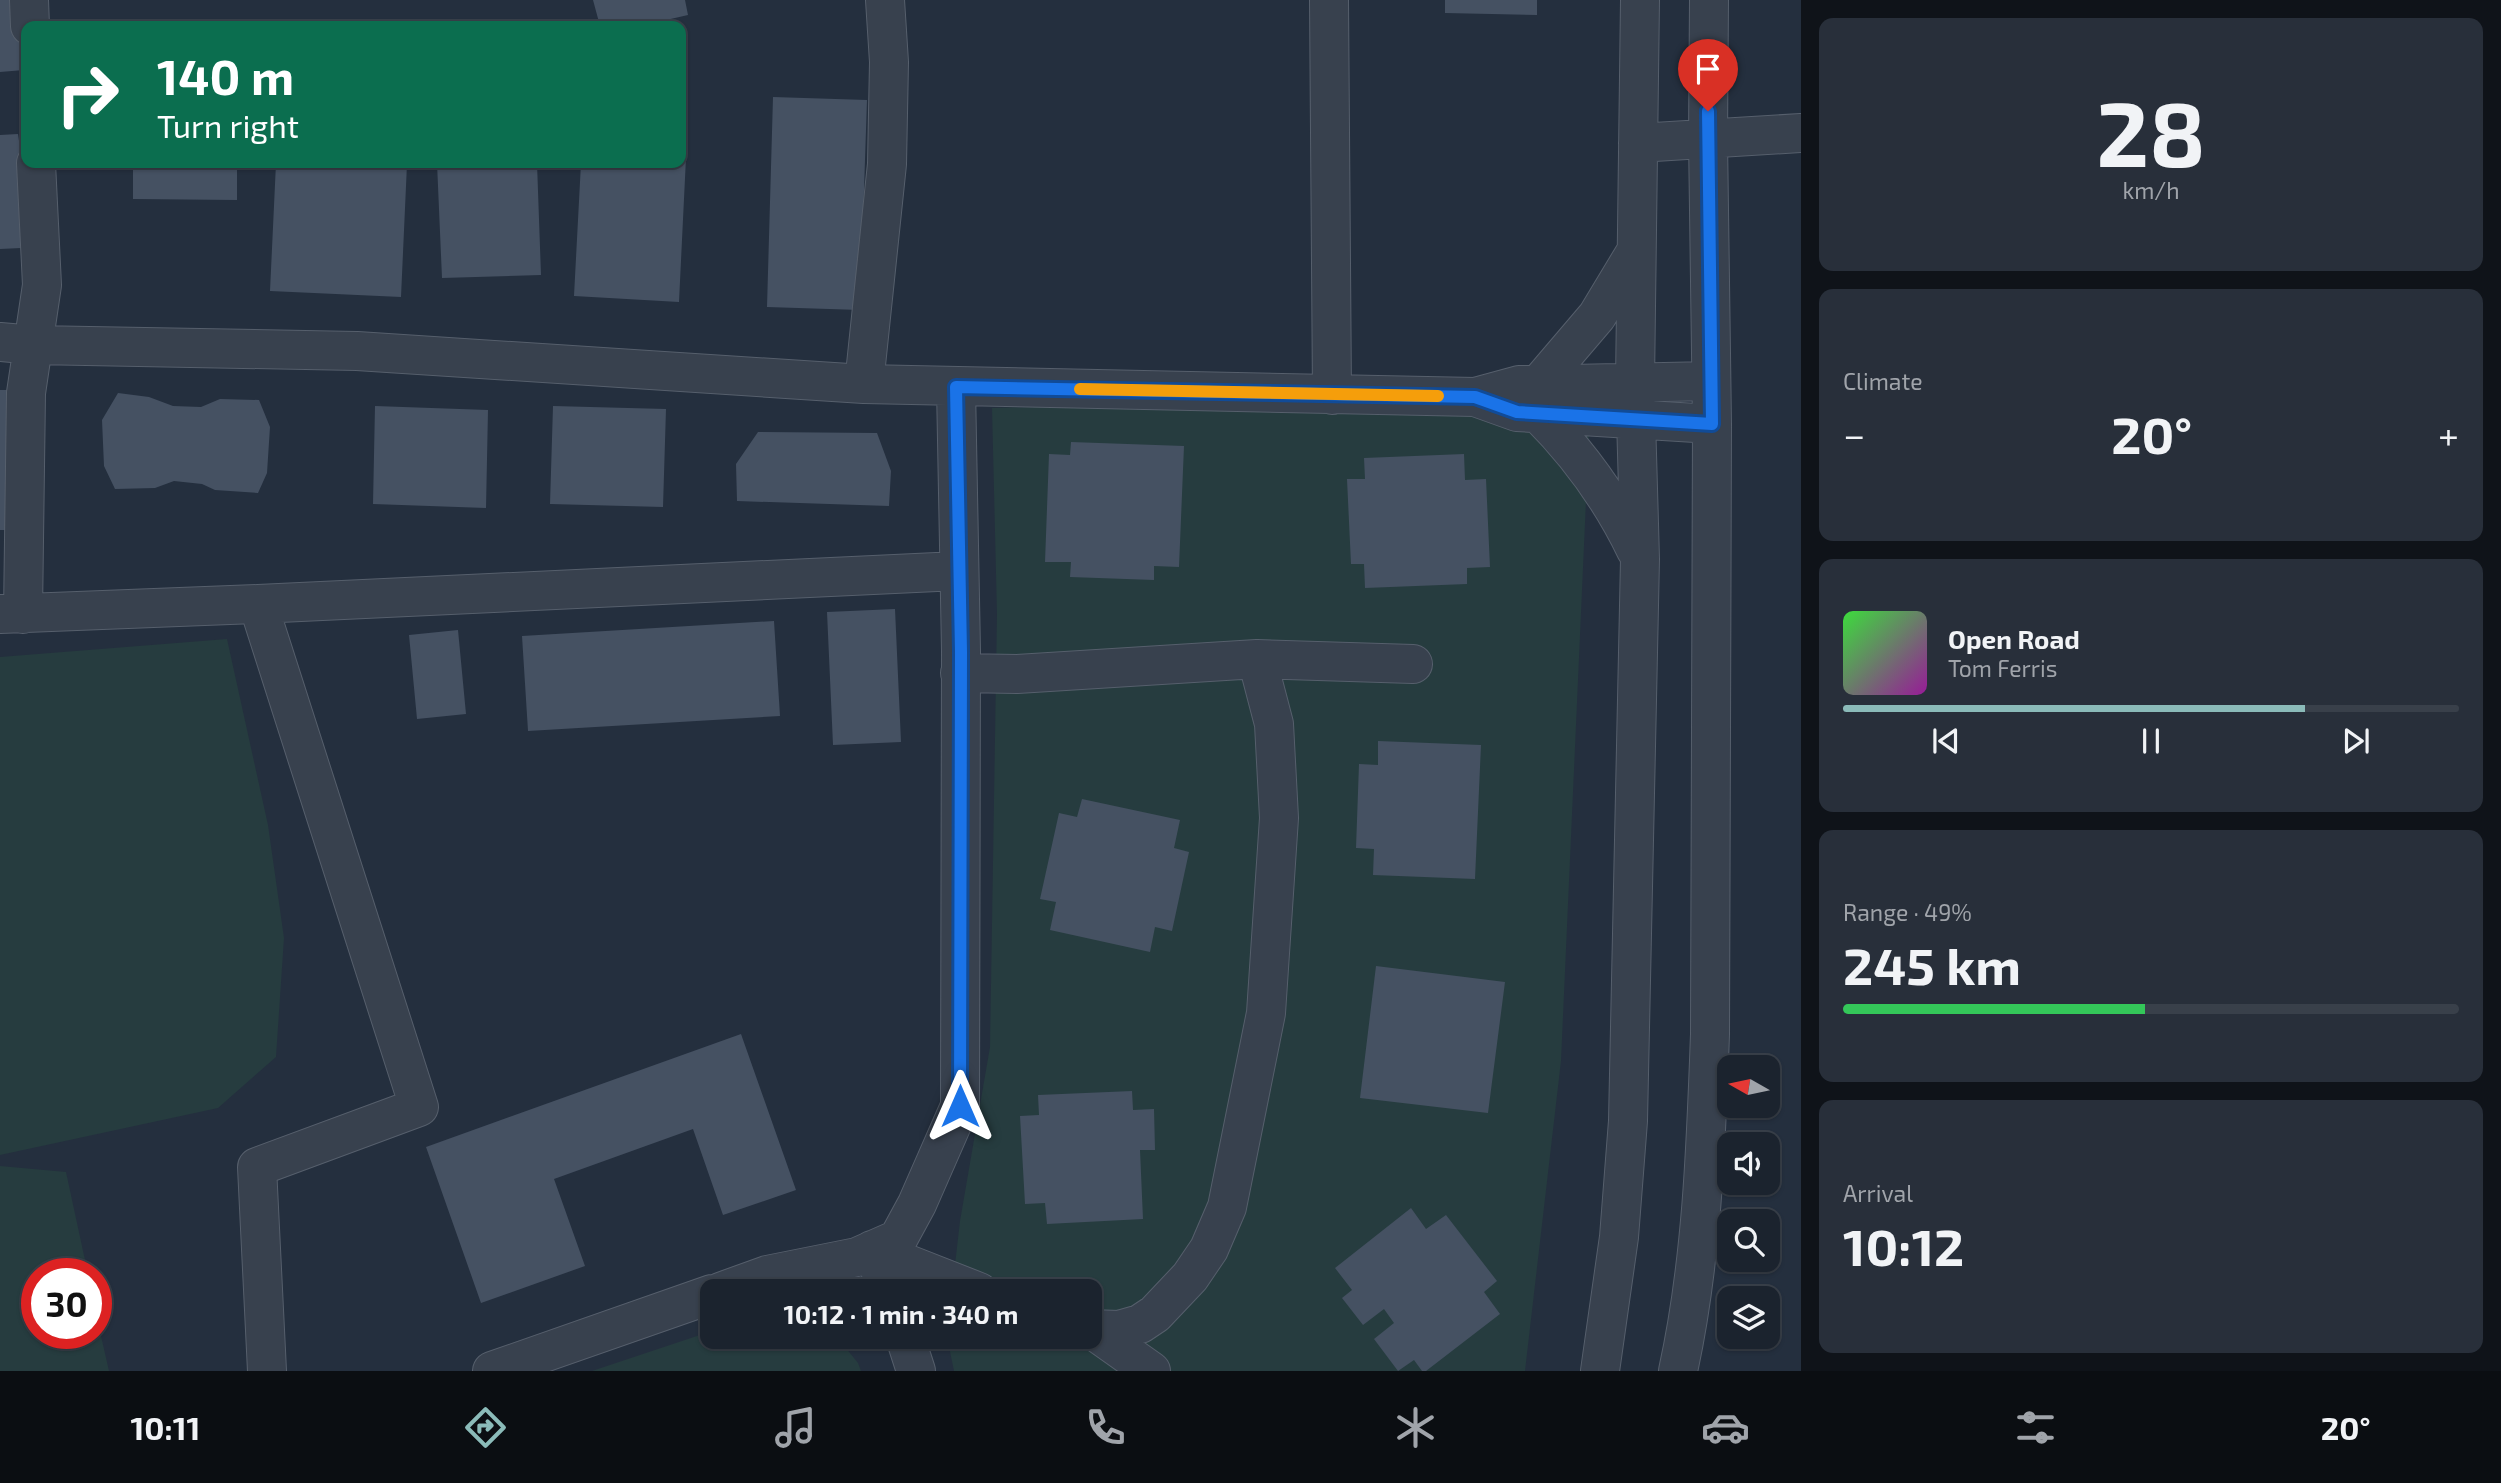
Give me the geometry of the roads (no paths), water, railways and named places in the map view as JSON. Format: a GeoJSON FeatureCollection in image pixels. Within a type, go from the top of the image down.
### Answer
{"type":"FeatureCollection","features":[{"type":"Feature","properties":{"kind":"street"},"geometry":{"type":"LineString","coordinates":[[29,0],[30,21]]}},
{"type":"Feature","properties":{"kind":"street"},"geometry":{"type":"LineString","coordinates":[[864,384],[887,164],[889,62],[885,0]]}},
{"type":"Feature","properties":{"kind":"street"},"geometry":{"type":"LineString","coordinates":[[1329,0],[1332,395]]}},
{"type":"Feature","properties":{"kind":"street"},"geometry":{"type":"LineString","coordinates":[[1600,1371],[1619,1237],[1628,1121],[1640,559],[1636,251],[1640,0]]}},
{"type":"Feature","properties":{"kind":"street"},"geometry":{"type":"LineString","coordinates":[[1678,1371],[1696,1253],[1710,1034],[1712,424],[1709,0]]}},
{"type":"Feature","properties":{"kind":"street"},"geometry":{"type":"LineString","coordinates":[[1638,143],[1801,133]]}},
{"type":"Feature","properties":{"kind":"street"},"geometry":{"type":"LineString","coordinates":[[36,168],[42,285],[17,343],[26,393],[11,614],[958,572]]}},
{"type":"Feature","properties":{"kind":"street"},"geometry":{"type":"LineString","coordinates":[[17,343],[357,351],[864,384],[1475,397],[1517,412],[1538,399],[1597,316],[1636,251]]}},
{"type":"Feature","properties":{"kind":"street"},"geometry":{"type":"LineString","coordinates":[[1538,399],[1636,401],[1711,382]]}},
{"type":"Feature","properties":{"kind":"street"},"geometry":{"type":"LineString","coordinates":[[756,1279],[857,1257],[898,1239],[917,1204],[960,1106],[960,673],[956,387]]}},
{"type":"Feature","properties":{"kind":"street"},"geometry":{"type":"LineString","coordinates":[[1538,399],[1603,489],[1640,559]]}},
{"type":"Feature","properties":{"kind":"street"},"geometry":{"type":"LineString","coordinates":[[1636,401],[1712,424]]}},
{"type":"Feature","properties":{"kind":"street"},"geometry":{"type":"LineString","coordinates":[[258,604],[419,1107],[257,1167],[267,1371]]}},
{"type":"Feature","properties":{"kind":"street"},"geometry":{"type":"LineString","coordinates":[[960,673],[1017,674],[1257,659],[1413,664]]}},
{"type":"Feature","properties":{"kind":"street"},"geometry":{"type":"LineString","coordinates":[[1102,1330],[1119,1330],[1140,1325],[1155,1314],[1190,1277],[1209,1248],[1227,1207],[1266,1013],[1279,818],[1274,724],[1257,659]]}},
{"type":"Feature","properties":{"kind":"street"},"geometry":{"type":"LineString","coordinates":[[873,1250],[884,1279]]}},
{"type":"Feature","properties":{"kind":"street"},"geometry":{"type":"LineString","coordinates":[[873,1250],[946,1279]]}},
{"type":"Feature","properties":{"kind":"street"},"geometry":{"type":"LineString","coordinates":[[492,1371],[700,1298]]}},
{"type":"Feature","properties":{"kind":"street"},"geometry":{"type":"LineString","coordinates":[[1102,1337],[1151,1371]]}},
{"type":"Feature","properties":{"kind":"street"},"geometry":{"type":"LineString","coordinates":[[909,1349],[916,1371]]}}]}
